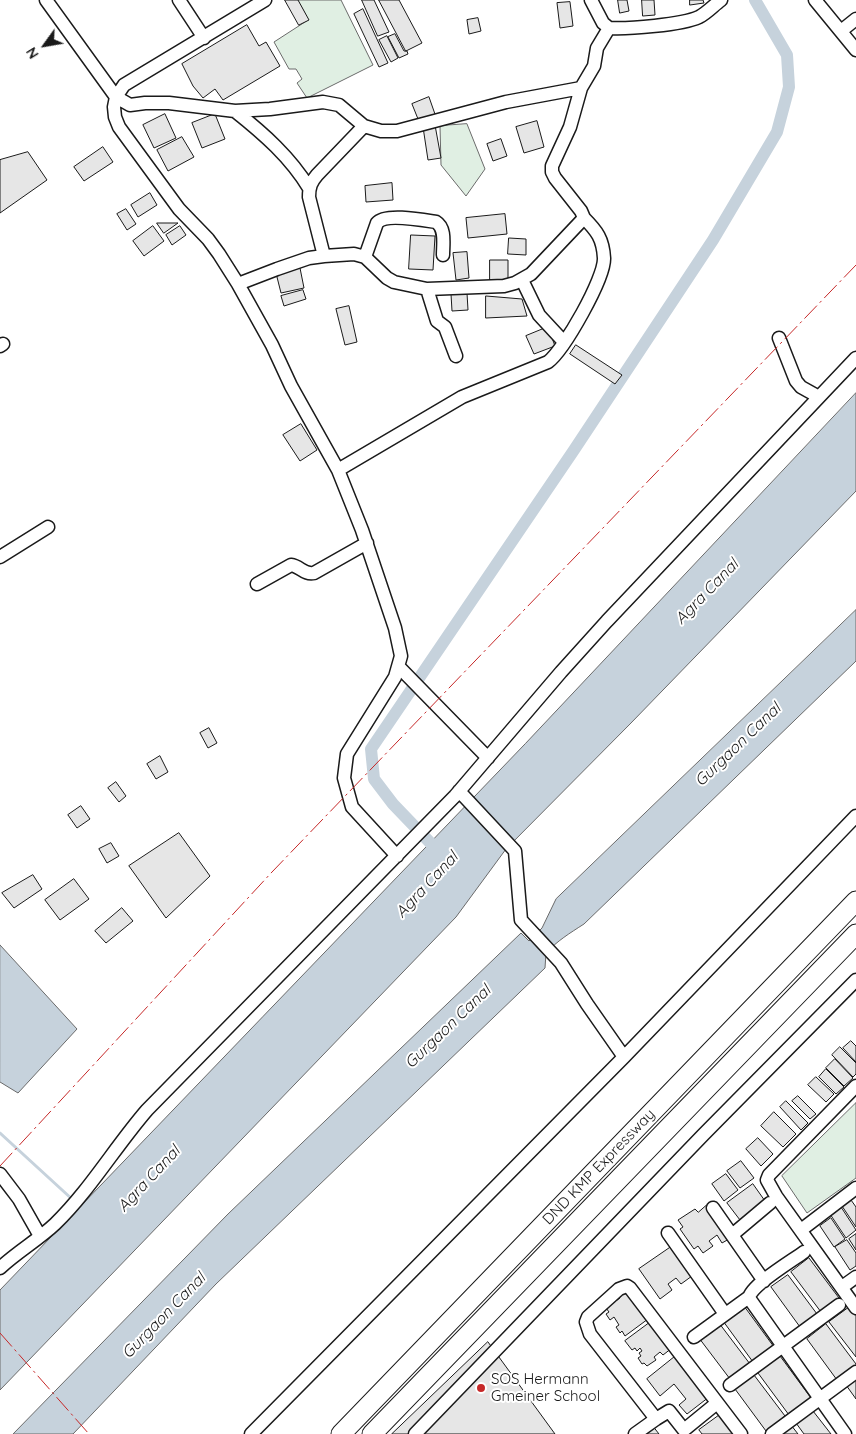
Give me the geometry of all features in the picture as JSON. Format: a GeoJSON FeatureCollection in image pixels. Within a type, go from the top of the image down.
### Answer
{"type":"FeatureCollection","features":[{"type":"Feature","properties":{"kind":"highway","name":"DND KMP Expressway"},"geometry":{"type":"LineString","coordinates":[[342,1434],[856,901]]}},
{"type":"Feature","properties":{"kind":"highway","name":"DND KMP Expressway"},"geometry":{"type":"LineString","coordinates":[[372,1434],[856,934]]}},
{"type":"Feature","properties":{"kind":"street"},"geometry":{"type":"LineString","coordinates":[[46,0],[116,97],[130,105],[169,103],[236,111],[324,102],[339,105],[364,126],[381,131],[397,131],[506,102],[581,88]]}},
{"type":"Feature","properties":{"kind":"street"},"geometry":{"type":"LineString","coordinates":[[179,0],[204,38]]}},
{"type":"Feature","properties":{"kind":"street"},"geometry":{"type":"LineString","coordinates":[[264,0],[124,85],[116,97],[115,117],[125,137],[180,209],[208,239],[238,284],[272,346],[291,386],[338,470],[367,543],[401,650],[401,656],[396,677],[348,754],[344,778],[352,807],[397,856]]}},
{"type":"Feature","properties":{"kind":"street"},"geometry":{"type":"LineString","coordinates":[[591,0],[603,23],[609,28],[689,21],[700,17],[721,0]]}},
{"type":"Feature","properties":{"kind":"street"},"geometry":{"type":"LineString","coordinates":[[815,0],[856,50]]}},
{"type":"Feature","properties":{"kind":"street"},"geometry":{"type":"LineString","coordinates":[[841,31],[856,19]]}},
{"type":"Feature","properties":{"kind":"street"},"geometry":{"type":"LineString","coordinates":[[338,470],[462,397],[548,362],[556,356],[596,285],[604,267],[604,258],[601,238],[584,218],[581,211],[552,172],[552,166],[570,127],[581,88],[591,73],[597,48],[609,28]]}},
{"type":"Feature","properties":{"kind":"street"},"geometry":{"type":"LineString","coordinates":[[236,111],[269,139],[309,188]]}},
{"type":"Feature","properties":{"kind":"street"},"geometry":{"type":"LineString","coordinates":[[324,256],[309,198],[309,188],[317,174],[364,126]]}},
{"type":"Feature","properties":{"kind":"street"},"geometry":{"type":"LineString","coordinates":[[365,257],[377,223],[379,220],[387,217],[436,222],[439,224],[443,232],[443,255]]}},
{"type":"Feature","properties":{"kind":"street"},"geometry":{"type":"LineString","coordinates":[[238,284],[295,262],[324,256],[354,254],[365,257],[387,278],[394,282],[427,289],[504,286],[522,280],[531,274],[582,223],[584,218]]}},
{"type":"Feature","properties":{"kind":"street"},"geometry":{"type":"LineString","coordinates":[[522,280],[539,315],[564,342]]}},
{"type":"Feature","properties":{"kind":"street"},"geometry":{"type":"LineString","coordinates":[[427,289],[437,321],[445,327],[456,356]]}},
{"type":"Feature","properties":{"kind":"street"},"geometry":{"type":"LineString","coordinates":[[779,338],[796,381],[801,387],[819,397]]}},
{"type":"Feature","properties":{"kind":"street"},"geometry":{"type":"LineString","coordinates":[[0,1268],[54,1226],[88,1189],[130,1130],[147,1110],[423,830],[600,628],[856,358]]}},
{"type":"Feature","properties":{"kind":"street"},"geometry":{"type":"LineString","coordinates":[[0,557],[48,527]]}},
{"type":"Feature","properties":{"kind":"street"},"geometry":{"type":"LineString","coordinates":[[257,584],[291,565],[306,573],[314,573],[367,543]]}},
{"type":"Feature","properties":{"kind":"street"},"geometry":{"type":"LineString","coordinates":[[399,667],[488,758]]}},
{"type":"Feature","properties":{"kind":"street"},"geometry":{"type":"LineString","coordinates":[[459,791],[515,851],[521,920],[562,963],[587,1004],[624,1057]]}},
{"type":"Feature","properties":{"kind":"street"},"geometry":{"type":"LineString","coordinates":[[253,1433],[624,1057],[856,816]]}},
{"type":"Feature","properties":{"kind":"street"},"geometry":{"type":"LineString","coordinates":[[415,1434],[703,1135],[856,980]]}},
{"type":"Feature","properties":{"kind":"street"},"geometry":{"type":"LineString","coordinates":[[856,1086],[769,1175],[767,1180],[770,1187],[856,1308]]}},
{"type":"Feature","properties":{"kind":"street"},"geometry":{"type":"LineString","coordinates":[[0,1174],[19,1199],[40,1236]]}},
{"type":"Feature","properties":{"kind":"street"},"geometry":{"type":"LineString","coordinates":[[801,1230],[856,1188]]}},
{"type":"Feature","properties":{"kind":"street"},"geometry":{"type":"LineString","coordinates":[[732,1235],[770,1203]]}},
{"type":"Feature","properties":{"kind":"street"},"geometry":{"type":"LineString","coordinates":[[713,1208],[764,1281]]}},
{"type":"Feature","properties":{"kind":"street"},"geometry":{"type":"LineString","coordinates":[[668,1233],[725,1314]]}},
{"type":"Feature","properties":{"kind":"street"},"geometry":{"type":"LineString","coordinates":[[694,1337],[749,1297],[764,1281],[804,1252]]}},
{"type":"Feature","properties":{"kind":"street"},"geometry":{"type":"LineString","coordinates":[[842,1288],[856,1277]]}},
{"type":"Feature","properties":{"kind":"street"},"geometry":{"type":"LineString","coordinates":[[656,1419],[590,1334],[587,1327],[588,1317],[623,1287],[627,1286],[633,1291],[741,1434]]}},
{"type":"Feature","properties":{"kind":"street"},"geometry":{"type":"LineString","coordinates":[[749,1297],[845,1434]]}},
{"type":"Feature","properties":{"kind":"street"},"geometry":{"type":"LineString","coordinates":[[730,1385],[839,1305]]}},
{"type":"Feature","properties":{"kind":"street"},"geometry":{"type":"LineString","coordinates":[[772,1434],[856,1372]]}},
{"type":"Feature","properties":{"kind":"street"},"geometry":{"type":"LineString","coordinates":[[635,1434],[669,1411],[686,1432],[717,1403]]}},
{"type":"Feature","properties":{"kind":"green space"},"geometry":{"type":"Polygon","coordinates":[[[298,0],[341,0],[373,65],[307,98],[297,83],[302,79],[296,69],[289,69],[274,42],[308,20],[298,0]]]}},
{"type":"Feature","properties":{"kind":"green space"},"geometry":{"type":"Polygon","coordinates":[[[467,124],[485,169],[466,196],[441,165],[440,126],[467,124]]]}},
{"type":"Feature","properties":{"kind":"green space"},"geometry":{"type":"Polygon","coordinates":[[[856,1103],[856,1178],[807,1213],[782,1176],[856,1103]]]}},
{"type":"Feature","properties":{"kind":"water","name":"Agra Canal"},"geometry":{"type":"Polygon","coordinates":[[[856,393],[856,491],[506,849],[456,917],[0,1390],[0,1290],[525,744],[856,393]]]}},
{"type":"Feature","properties":{"kind":"water","name":"Gurgaon Canal"},"geometry":{"type":"Polygon","coordinates":[[[856,610],[856,661],[584,924],[550,949],[546,953],[545,968],[216,1284],[73,1434],[13,1434],[228,1214],[521,933],[529,941],[542,928],[556,899],[856,610]]]}},
{"type":"Feature","properties":{"kind":"water"},"geometry":{"type":"Polygon","coordinates":[[[0,945],[77,1029],[18,1093],[0,1082],[0,945]]]}},
{"type":"Feature","properties":{"kind":"building"},"geometry":{"type":"Polygon","coordinates":[[[285,0],[298,0],[309,20],[299,25],[285,0]]]}},
{"type":"Feature","properties":{"kind":"building"},"geometry":{"type":"Polygon","coordinates":[[[362,0],[374,0],[389,32],[378,36],[362,0]]]}},
{"type":"Feature","properties":{"kind":"building"},"geometry":{"type":"Polygon","coordinates":[[[379,0],[399,0],[422,43],[406,51],[379,0]]]}},
{"type":"Feature","properties":{"kind":"building"},"geometry":{"type":"Polygon","coordinates":[[[618,0],[627,0],[629,11],[620,13],[618,0]]]}},
{"type":"Feature","properties":{"kind":"building"},"geometry":{"type":"Polygon","coordinates":[[[642,0],[654,0],[655,15],[643,16],[642,0]]]}},
{"type":"Feature","properties":{"kind":"building"},"geometry":{"type":"Polygon","coordinates":[[[690,0],[703,0],[704,3],[690,5],[690,0]]]}},
{"type":"Feature","properties":{"kind":"building"},"geometry":{"type":"Polygon","coordinates":[[[570,2],[573,26],[560,28],[557,3],[570,2]]]}},
{"type":"Feature","properties":{"kind":"building"},"geometry":{"type":"Polygon","coordinates":[[[363,9],[388,63],[379,67],[354,14],[363,9]]]}},
{"type":"Feature","properties":{"kind":"building"},"geometry":{"type":"Polygon","coordinates":[[[478,18],[481,31],[469,34],[467,20],[478,18]]]}},
{"type":"Feature","properties":{"kind":"building"},"geometry":{"type":"Polygon","coordinates":[[[247,25],[259,46],[266,42],[280,66],[223,100],[215,89],[203,98],[193,86],[182,64],[247,25]]]}},
{"type":"Feature","properties":{"kind":"building"},"geometry":{"type":"Polygon","coordinates":[[[395,34],[404,51],[407,51],[408,54],[399,58],[388,37],[395,34]]]}},
{"type":"Feature","properties":{"kind":"building"},"geometry":{"type":"Polygon","coordinates":[[[387,36],[398,58],[391,62],[379,40],[387,36]]]}},
{"type":"Feature","properties":{"kind":"building"},"geometry":{"type":"Polygon","coordinates":[[[429,97],[436,117],[420,124],[412,104],[429,97]]]}},
{"type":"Feature","properties":{"kind":"building"},"geometry":{"type":"Polygon","coordinates":[[[165,114],[176,138],[154,148],[143,125],[165,114]]]}},
{"type":"Feature","properties":{"kind":"building"},"geometry":{"type":"Polygon","coordinates":[[[215,114],[225,139],[202,148],[192,123],[215,114]]]}},
{"type":"Feature","properties":{"kind":"building"},"geometry":{"type":"Polygon","coordinates":[[[537,121],[544,147],[524,153],[516,127],[537,121]]]}},
{"type":"Feature","properties":{"kind":"building"},"geometry":{"type":"Polygon","coordinates":[[[435,125],[441,158],[428,160],[423,127],[435,125]]]}},
{"type":"Feature","properties":{"kind":"building"},"geometry":{"type":"Polygon","coordinates":[[[182,137],[194,157],[168,171],[157,150],[182,137]]]}},
{"type":"Feature","properties":{"kind":"building"},"geometry":{"type":"Polygon","coordinates":[[[501,139],[507,156],[493,161],[487,144],[501,139]]]}},
{"type":"Feature","properties":{"kind":"building"},"geometry":{"type":"Polygon","coordinates":[[[103,147],[113,162],[84,181],[74,167],[103,147]]]}},
{"type":"Feature","properties":{"kind":"building"},"geometry":{"type":"Polygon","coordinates":[[[28,152],[47,180],[0,213],[0,160],[28,152]]]}},
{"type":"Feature","properties":{"kind":"building"},"geometry":{"type":"Polygon","coordinates":[[[392,183],[393,200],[366,202],[365,186],[392,183]]]}},
{"type":"Feature","properties":{"kind":"building"},"geometry":{"type":"Polygon","coordinates":[[[150,193],[157,205],[138,217],[131,205],[150,193]]]}},
{"type":"Feature","properties":{"kind":"building"},"geometry":{"type":"Polygon","coordinates":[[[126,209],[136,224],[127,230],[117,214],[126,209]]]}},
{"type":"Feature","properties":{"kind":"building"},"geometry":{"type":"Polygon","coordinates":[[[505,214],[507,234],[468,238],[466,218],[505,214]]]}},
{"type":"Feature","properties":{"kind":"building"},"geometry":{"type":"Polygon","coordinates":[[[157,223],[178,223],[164,233],[157,223]]]}},
{"type":"Feature","properties":{"kind":"building"},"geometry":{"type":"Polygon","coordinates":[[[153,226],[164,241],[144,256],[133,241],[153,226]]]}},
{"type":"Feature","properties":{"kind":"building"},"geometry":{"type":"Polygon","coordinates":[[[180,226],[186,235],[172,245],[166,235],[180,226]]]}},
{"type":"Feature","properties":{"kind":"building"},"geometry":{"type":"Polygon","coordinates":[[[411,235],[435,236],[433,270],[409,269],[411,235]]]}},
{"type":"Feature","properties":{"kind":"building"},"geometry":{"type":"Polygon","coordinates":[[[509,238],[526,239],[526,255],[508,254],[509,238]]]}},
{"type":"Feature","properties":{"kind":"building"},"geometry":{"type":"Polygon","coordinates":[[[467,252],[469,278],[456,280],[453,253],[467,252]]]}},
{"type":"Feature","properties":{"kind":"building"},"geometry":{"type":"Polygon","coordinates":[[[490,260],[508,260],[508,282],[490,282],[490,260]]]}},
{"type":"Feature","properties":{"kind":"building"},"geometry":{"type":"Polygon","coordinates":[[[300,268],[304,288],[281,293],[276,273],[300,268]]]}},
{"type":"Feature","properties":{"kind":"building"},"geometry":{"type":"Polygon","coordinates":[[[303,290],[306,299],[284,306],[281,296],[303,290]]]}},
{"type":"Feature","properties":{"kind":"building"},"geometry":{"type":"Polygon","coordinates":[[[467,293],[468,310],[452,311],[451,294],[467,293]]]}},
{"type":"Feature","properties":{"kind":"building"},"geometry":{"type":"Polygon","coordinates":[[[486,296],[522,299],[527,316],[486,318],[486,296]]]}},
{"type":"Feature","properties":{"kind":"building"},"geometry":{"type":"Polygon","coordinates":[[[349,306],[357,342],[345,345],[336,309],[349,306]]]}},
{"type":"Feature","properties":{"kind":"building"},"geometry":{"type":"Polygon","coordinates":[[[548,327],[555,346],[534,354],[526,336],[548,327]]]}},
{"type":"Feature","properties":{"kind":"building"},"geometry":{"type":"Polygon","coordinates":[[[576,345],[622,375],[615,384],[570,354],[576,345]]]}},
{"type":"Feature","properties":{"kind":"building"},"geometry":{"type":"Polygon","coordinates":[[[301,424],[317,450],[300,461],[283,435],[301,424]]]}},
{"type":"Feature","properties":{"kind":"building"},"geometry":{"type":"Polygon","coordinates":[[[209,728],[217,743],[208,748],[200,733],[209,728]]]}},
{"type":"Feature","properties":{"kind":"building"},"geometry":{"type":"Polygon","coordinates":[[[160,756],[168,772],[156,779],[147,764],[160,756]]]}},
{"type":"Feature","properties":{"kind":"building"},"geometry":{"type":"Polygon","coordinates":[[[116,782],[126,796],[119,802],[108,788],[116,782]]]}},
{"type":"Feature","properties":{"kind":"building"},"geometry":{"type":"Polygon","coordinates":[[[81,806],[90,819],[77,828],[68,815],[81,806]]]}},
{"type":"Feature","properties":{"kind":"building"},"geometry":{"type":"Polygon","coordinates":[[[179,833],[210,876],[166,918],[129,866],[179,833]]]}},
{"type":"Feature","properties":{"kind":"building"},"geometry":{"type":"Polygon","coordinates":[[[111,843],[119,856],[107,863],[99,849],[111,843]]]}},
{"type":"Feature","properties":{"kind":"building"},"geometry":{"type":"Polygon","coordinates":[[[33,875],[42,889],[14,908],[2,893],[33,875]]]}},
{"type":"Feature","properties":{"kind":"building"},"geometry":{"type":"Polygon","coordinates":[[[74,879],[89,899],[60,920],[45,900],[74,879]]]}},
{"type":"Feature","properties":{"kind":"building"},"geometry":{"type":"Polygon","coordinates":[[[122,908],[133,921],[106,943],[95,931],[122,908]]]}},
{"type":"Feature","properties":{"kind":"building"},"geometry":{"type":"Polygon","coordinates":[[[851,1041],[856,1046],[856,1062],[843,1048],[851,1041]]]}},
{"type":"Feature","properties":{"kind":"building"},"geometry":{"type":"Polygon","coordinates":[[[840,1047],[856,1063],[856,1074],[853,1077],[832,1055],[840,1047]]]}},
{"type":"Feature","properties":{"kind":"building"},"geometry":{"type":"Polygon","coordinates":[[[835,1059],[853,1078],[844,1086],[826,1068],[835,1059]]]}},
{"type":"Feature","properties":{"kind":"building"},"geometry":{"type":"Polygon","coordinates":[[[826,1069],[844,1087],[836,1094],[819,1077],[826,1069]]]}},
{"type":"Feature","properties":{"kind":"building"},"geometry":{"type":"Polygon","coordinates":[[[816,1077],[834,1094],[826,1102],[808,1085],[816,1077]]]}},
{"type":"Feature","properties":{"kind":"building"},"geometry":{"type":"Polygon","coordinates":[[[798,1096],[816,1114],[810,1119],[792,1101],[798,1096]]]}},
{"type":"Feature","properties":{"kind":"building"},"geometry":{"type":"Polygon","coordinates":[[[786,1101],[808,1123],[801,1130],[780,1107],[786,1101]]]}},
{"type":"Feature","properties":{"kind":"building"},"geometry":{"type":"Polygon","coordinates":[[[774,1112],[796,1134],[783,1147],[761,1126],[774,1112]]]}},
{"type":"Feature","properties":{"kind":"building"},"geometry":{"type":"Polygon","coordinates":[[[758,1138],[773,1154],[761,1166],[746,1149],[758,1138]]]}},
{"type":"Feature","properties":{"kind":"building"},"geometry":{"type":"Polygon","coordinates":[[[741,1161],[754,1178],[740,1188],[727,1171],[741,1161]]]}},
{"type":"Feature","properties":{"kind":"building"},"geometry":{"type":"Polygon","coordinates":[[[726,1174],[738,1190],[724,1201],[712,1184],[726,1174]]]}},
{"type":"Feature","properties":{"kind":"building"},"geometry":{"type":"Polygon","coordinates":[[[753,1184],[765,1201],[740,1220],[727,1203],[753,1184]]]}},
{"type":"Feature","properties":{"kind":"building"},"geometry":{"type":"Polygon","coordinates":[[[851,1200],[856,1207],[856,1227],[842,1206],[851,1200]]]}},
{"type":"Feature","properties":{"kind":"building"},"geometry":{"type":"Polygon","coordinates":[[[706,1206],[729,1239],[722,1243],[717,1235],[709,1241],[713,1246],[703,1253],[698,1246],[694,1249],[680,1229],[683,1227],[678,1220],[695,1209],[698,1212],[706,1206]]]}},
{"type":"Feature","properties":{"kind":"building"},"geometry":{"type":"Polygon","coordinates":[[[841,1207],[856,1230],[846,1238],[830,1214],[841,1207]]]}},
{"type":"Feature","properties":{"kind":"building"},"geometry":{"type":"Polygon","coordinates":[[[831,1218],[845,1239],[834,1247],[820,1226],[831,1218]]]}},
{"type":"Feature","properties":{"kind":"building"},"geometry":{"type":"Polygon","coordinates":[[[856,1234],[856,1250],[849,1239],[856,1234]]]}},
{"type":"Feature","properties":{"kind":"building"},"geometry":{"type":"Polygon","coordinates":[[[847,1240],[856,1253],[856,1266],[850,1270],[835,1247],[847,1240]]]}},
{"type":"Feature","properties":{"kind":"building"},"geometry":{"type":"Polygon","coordinates":[[[671,1247],[692,1276],[681,1284],[676,1278],[668,1284],[672,1290],[660,1299],[639,1269],[671,1247]]]}},
{"type":"Feature","properties":{"kind":"building"},"geometry":{"type":"Polygon","coordinates":[[[809,1258],[839,1298],[821,1312],[791,1272],[809,1258]]]}},
{"type":"Feature","properties":{"kind":"building"},"geometry":{"type":"Polygon","coordinates":[[[788,1275],[817,1314],[800,1327],[771,1287],[788,1275]]]}},
{"type":"Feature","properties":{"kind":"building"},"geometry":{"type":"Polygon","coordinates":[[[626,1289],[648,1319],[625,1336],[616,1327],[619,1325],[614,1317],[610,1320],[606,1314],[609,1312],[606,1308],[611,1300],[613,1303],[620,1298],[618,1295],[626,1289]]]}},
{"type":"Feature","properties":{"kind":"building"},"geometry":{"type":"Polygon","coordinates":[[[744,1306],[774,1347],[753,1362],[723,1321],[744,1306]]]}},
{"type":"Feature","properties":{"kind":"building"},"geometry":{"type":"Polygon","coordinates":[[[851,1306],[856,1313],[856,1357],[829,1322],[851,1306]]]}},
{"type":"Feature","properties":{"kind":"building"},"geometry":{"type":"Polygon","coordinates":[[[652,1321],[672,1348],[663,1355],[660,1352],[654,1357],[656,1360],[647,1366],[644,1363],[642,1364],[638,1358],[641,1356],[639,1353],[642,1351],[640,1348],[637,1351],[635,1348],[632,1350],[625,1341],[652,1321]]]}},
{"type":"Feature","properties":{"kind":"building"},"geometry":{"type":"Polygon","coordinates":[[[719,1323],[750,1364],[730,1379],[699,1338],[719,1323]]]}},
{"type":"Feature","properties":{"kind":"building"},"geometry":{"type":"Polygon","coordinates":[[[826,1324],[856,1364],[856,1366],[837,1380],[807,1339],[826,1324]]]}},
{"type":"Feature","properties":{"kind":"building","name":"SOS Hermann Gmeiner School"},"geometry":{"type":"Polygon","coordinates":[[[488,1342],[555,1434],[392,1434],[488,1342]]]}},
{"type":"Feature","properties":{"kind":"building"},"geometry":{"type":"Polygon","coordinates":[[[677,1355],[709,1397],[687,1414],[679,1405],[686,1399],[674,1384],[660,1396],[647,1379],[677,1355]]]}},
{"type":"Feature","properties":{"kind":"building"},"geometry":{"type":"Polygon","coordinates":[[[780,1356],[811,1398],[789,1415],[758,1373],[780,1356]]]}},
{"type":"Feature","properties":{"kind":"building"},"geometry":{"type":"Polygon","coordinates":[[[754,1375],[785,1416],[766,1431],[735,1389],[754,1375]]]}},
{"type":"Feature","properties":{"kind":"building"},"geometry":{"type":"Polygon","coordinates":[[[856,1377],[856,1399],[846,1385],[856,1377]]]}},
{"type":"Feature","properties":{"kind":"building"},"geometry":{"type":"Polygon","coordinates":[[[813,1411],[831,1434],[804,1434],[796,1423],[813,1411]]]}},
{"type":"Feature","properties":{"kind":"building"},"geometry":{"type":"Polygon","coordinates":[[[721,1414],[735,1434],[702,1434],[699,1430],[721,1414]]]}},
{"type":"Feature","properties":{"kind":"building"},"geometry":{"type":"Polygon","coordinates":[[[652,1425],[659,1434],[640,1434],[652,1425]]]}},
{"type":"Feature","properties":{"kind":"building"},"geometry":{"type":"Polygon","coordinates":[[[791,1425],[798,1434],[779,1434],[791,1425]]]}},
{"type":"Feature","properties":{"kind":"waterway","name":"Agra Canal"},"geometry":{"type":"LineString","coordinates":[[442,855],[393,804],[374,779],[371,749],[574,450],[713,240],[777,132],[789,87],[787,55],[755,0]]}},
{"type":"Feature","properties":{"kind":"waterway"},"geometry":{"type":"LineString","coordinates":[[0,1133],[73,1200]]}},
{"type":"Feature","properties":{"kind":"power"},"geometry":{"type":"LineString","coordinates":[[0,1166],[272,872],[856,265]]}},
{"type":"Feature","properties":{"kind":"power"},"geometry":{"type":"LineString","coordinates":[[0,1333],[89,1434]]}},
{"type":"Feature","properties":{"kind":"place","name":"SOS Hermann Gmeiner School"},"geometry":{"type":"Point","coordinates":[481,1388]}}]}
